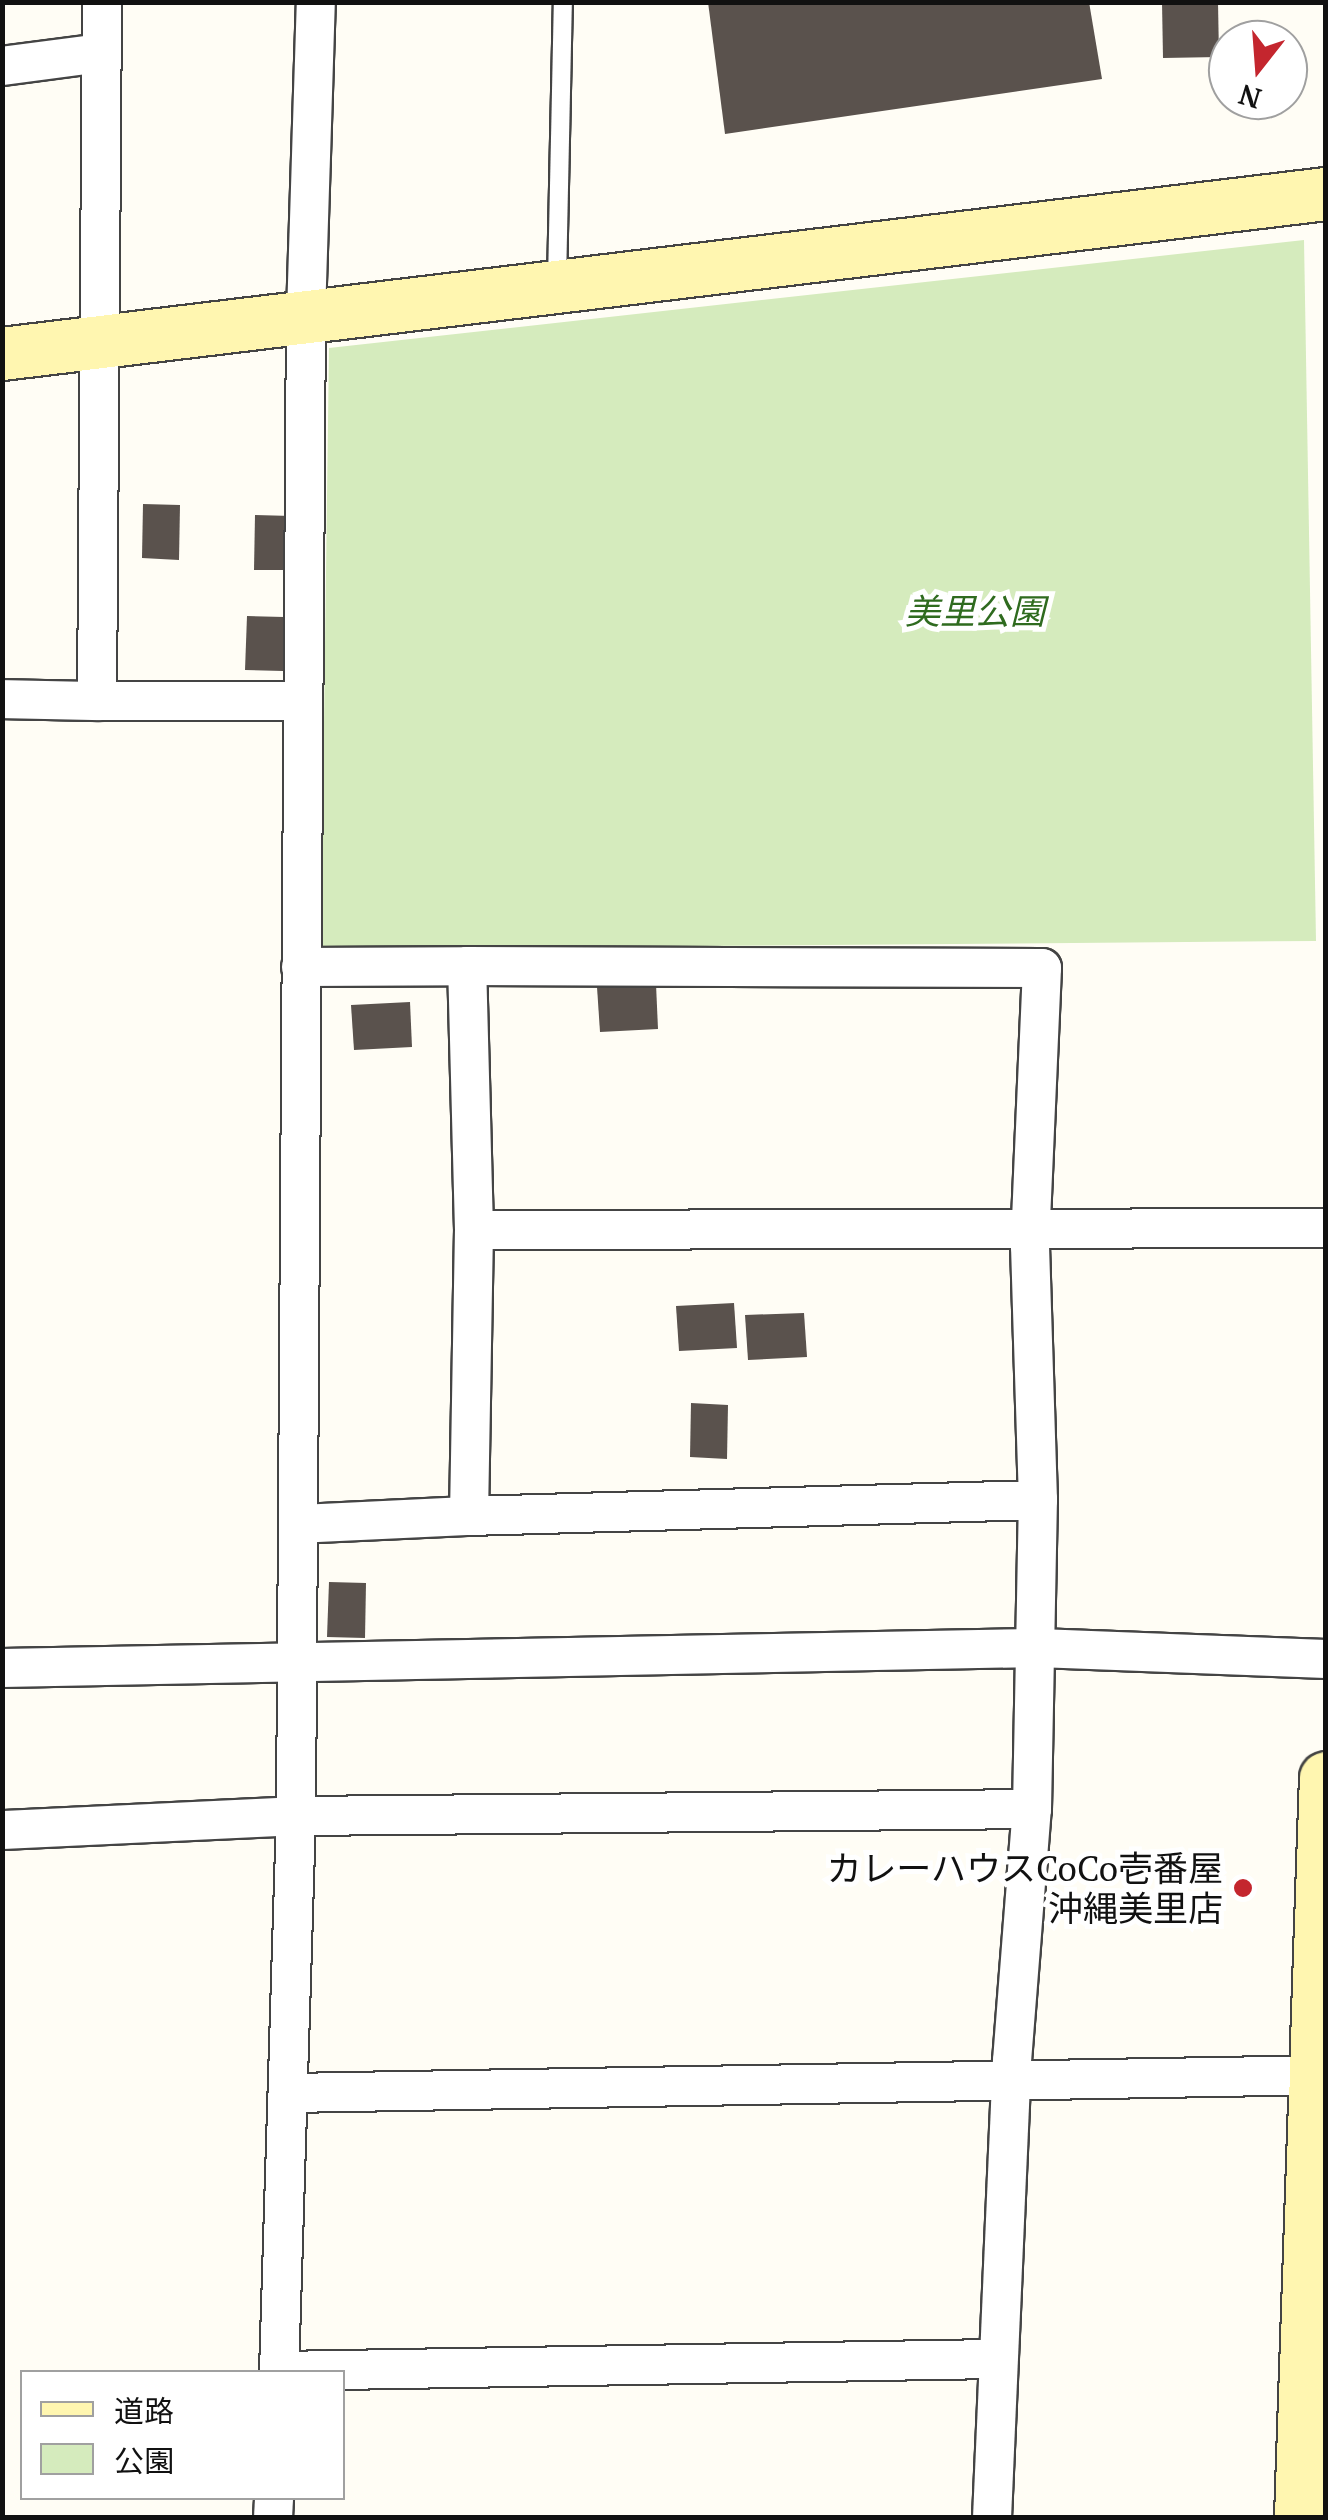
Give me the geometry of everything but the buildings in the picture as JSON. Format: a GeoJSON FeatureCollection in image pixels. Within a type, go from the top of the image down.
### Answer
{"type":"FeatureCollection","features":[{"type":"Feature","properties":{"kind":"street"},"geometry":{"type":"LineString","coordinates":[[97,701],[102,2]]}},
{"type":"Feature","properties":{"kind":"street"},"geometry":{"type":"LineString","coordinates":[[280,2370],[296,1816],[306,315],[316,2]]}},
{"type":"Feature","properties":{"kind":"street"},"geometry":{"type":"LineString","coordinates":[[2,66],[102,53]]}},
{"type":"Feature","properties":{"kind":"street"},"geometry":{"type":"LineString","coordinates":[[2,354],[1326,194]]}},
{"type":"Feature","properties":{"kind":"street"},"geometry":{"type":"LineString","coordinates":[[2,700],[303,702]]}},
{"type":"Feature","properties":{"kind":"street"},"geometry":{"type":"LineString","coordinates":[[467,966],[474,1230],[469,1516]]}},
{"type":"Feature","properties":{"kind":"street"},"geometry":{"type":"LineString","coordinates":[[302,967],[1042,968],[1030,1228],[1038,1648],[1032,1809],[996,2360],[992,2518]]}},
{"type":"Feature","properties":{"kind":"street"},"geometry":{"type":"LineString","coordinates":[[474,1230],[1326,1228]]}},
{"type":"Feature","properties":{"kind":"street"},"geometry":{"type":"LineString","coordinates":[[299,1524],[1038,1500]]}},
{"type":"Feature","properties":{"kind":"street"},"geometry":{"type":"LineString","coordinates":[[2,1668],[1038,1648],[1326,1660]]}},
{"type":"Feature","properties":{"kind":"street"},"geometry":{"type":"LineString","coordinates":[[1302,2518],[1322,2076],[1326,1778]]}},
{"type":"Feature","properties":{"kind":"street"},"geometry":{"type":"LineString","coordinates":[[2,1830],[296,1816],[1032,1809]]}},
{"type":"Feature","properties":{"kind":"street"},"geometry":{"type":"LineString","coordinates":[[289,2093],[1012,2076],[1322,2076]]}},
{"type":"Feature","properties":{"kind":"street"},"geometry":{"type":"LineString","coordinates":[[345,2371],[996,2360]]}},
{"type":"Feature","properties":{"kind":"lane"},"geometry":{"type":"LineString","coordinates":[[557,288],[562,2]]}},
{"type":"Feature","properties":{"kind":"green space","name":"美里公園"},"geometry":{"type":"Polygon","coordinates":[[[1304,240],[1316,941],[321,949],[329,348],[1304,240]]]}},
{"type":"Feature","properties":{"kind":"place","name":"カレーハウスCoCo壱番屋 沖縄美里店"},"geometry":{"type":"Point","coordinates":[1243,1888]}}]}
